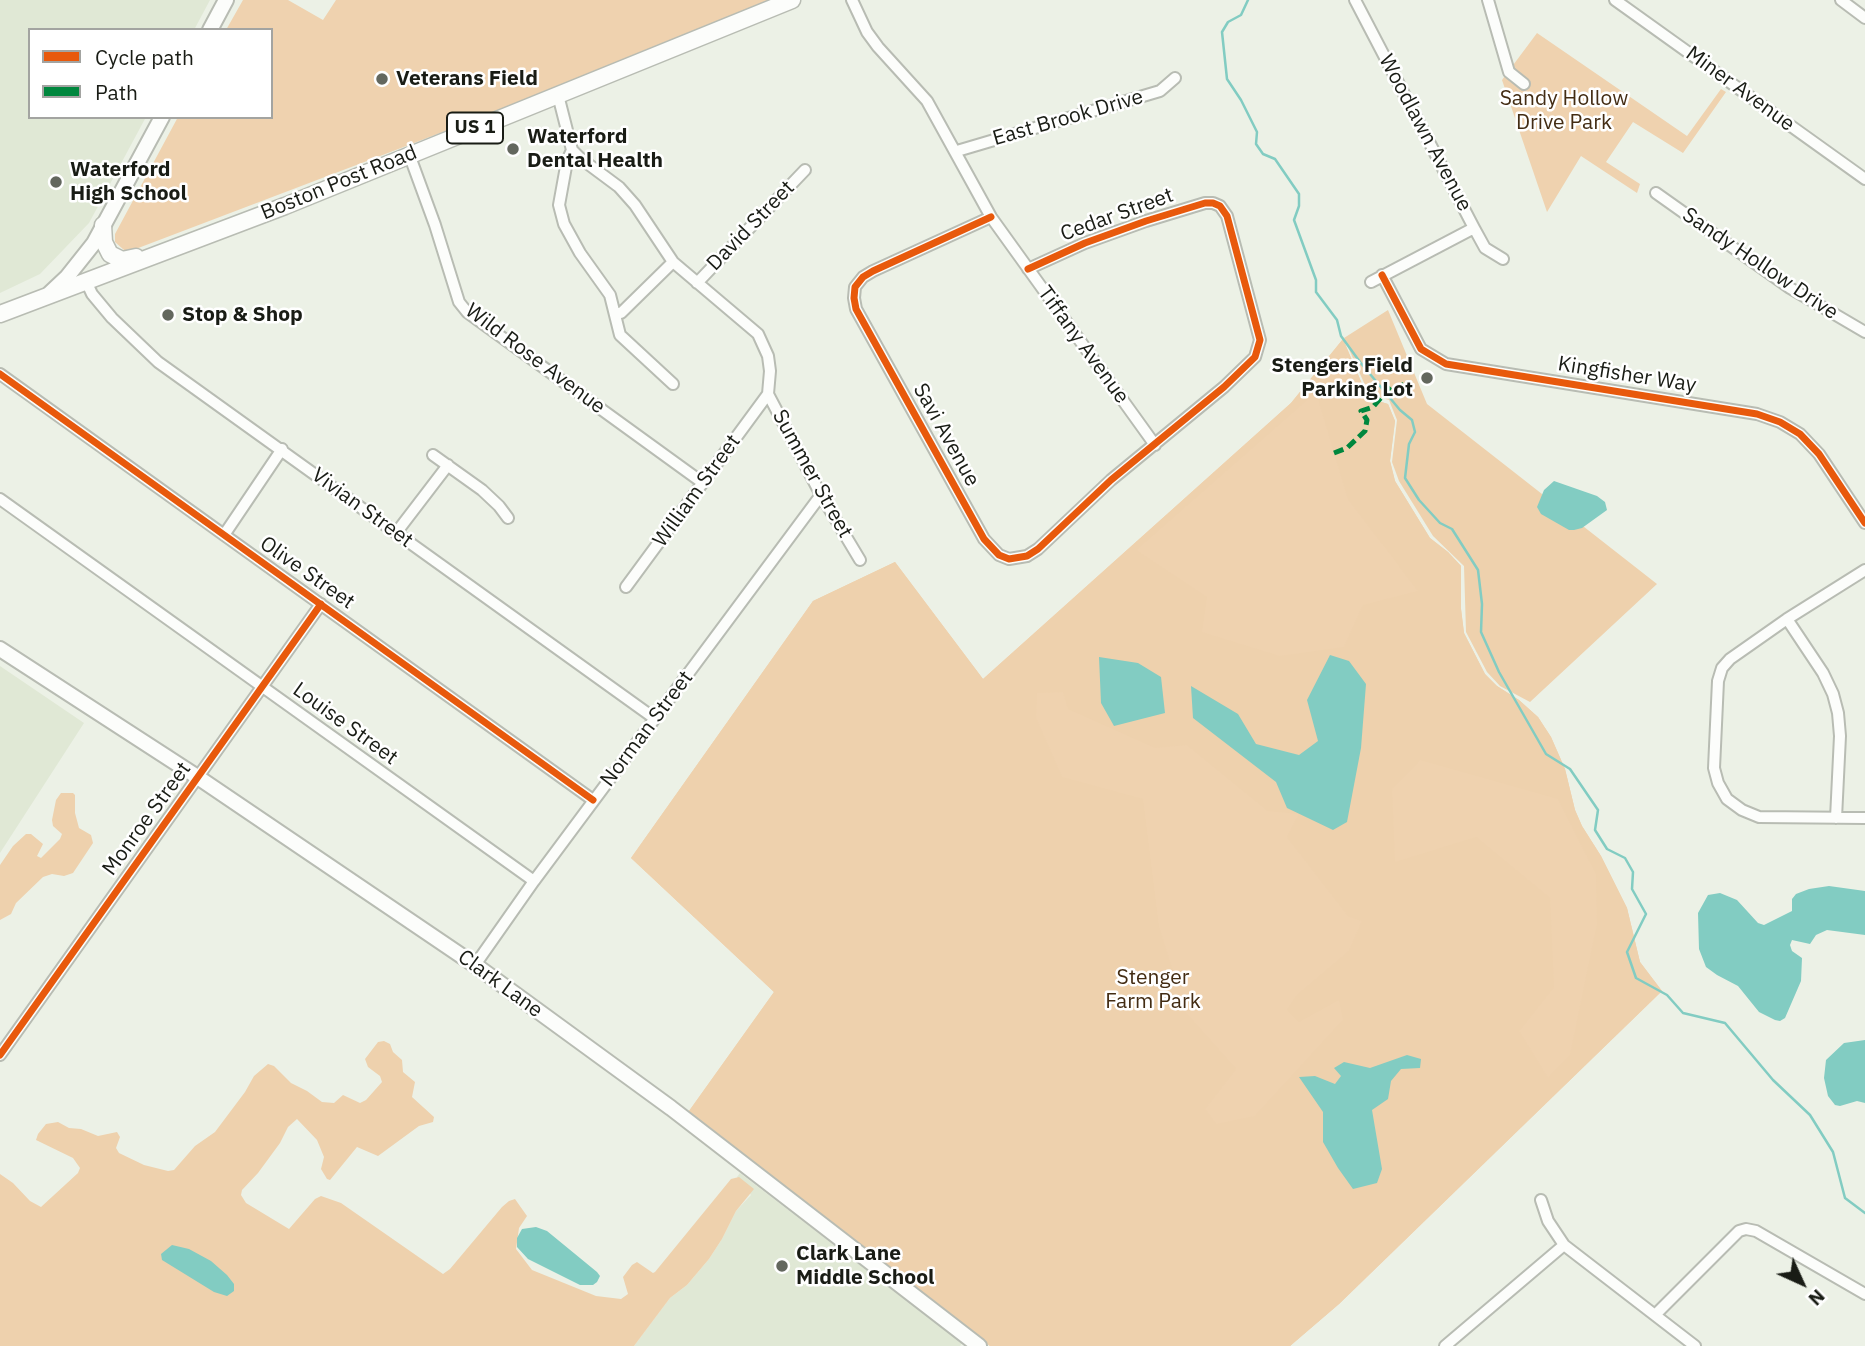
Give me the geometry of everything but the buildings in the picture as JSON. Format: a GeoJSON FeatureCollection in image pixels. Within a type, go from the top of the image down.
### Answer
{"type":"FeatureCollection","features":[{"type":"Feature","properties":{"kind":"main road"},"geometry":{"type":"LineString","coordinates":[[211,28],[226,0]]}},
{"type":"Feature","properties":{"kind":"main road","name":"Boston Post Road"},"geometry":{"type":"LineString","coordinates":[[0,314],[159,255],[792,0]]}},
{"type":"Feature","properties":{"kind":"main road"},"geometry":{"type":"LineString","coordinates":[[49,294],[75,268],[103,225],[161,119]]}},
{"type":"Feature","properties":{"kind":"main road"},"geometry":{"type":"LineString","coordinates":[[103,225],[106,250],[113,258],[122,260],[145,254],[159,255]]}},
{"type":"Feature","properties":{"kind":"main road","name":"Clark Lane"},"geometry":{"type":"LineString","coordinates":[[0,649],[199,778],[475,965],[671,1108],[979,1346]]}},
{"type":"Feature","properties":{"kind":"street","name":"Tiffany Avenue"},"geometry":{"type":"LineString","coordinates":[[852,0],[873,39],[927,101],[957,151],[991,217],[1155,444]]}},
{"type":"Feature","properties":{"kind":"street","name":"Woodlawn Avenue"},"geometry":{"type":"LineString","coordinates":[[1355,0],[1485,248],[1503,259]]}},
{"type":"Feature","properties":{"kind":"street"},"geometry":{"type":"LineString","coordinates":[[1488,0],[1509,72],[1524,84]]}},
{"type":"Feature","properties":{"kind":"street","name":"Miner Avenue"},"geometry":{"type":"LineString","coordinates":[[1615,0],[1865,179]]}},
{"type":"Feature","properties":{"kind":"street"},"geometry":{"type":"LineString","coordinates":[[1841,0],[1865,18]]}},
{"type":"Feature","properties":{"kind":"street","name":"East Brook Drive"},"geometry":{"type":"LineString","coordinates":[[957,151],[1160,91],[1175,78]]}},
{"type":"Feature","properties":{"kind":"street"},"geometry":{"type":"LineString","coordinates":[[558,95],[572,150],[559,205],[561,216],[580,253],[606,287],[620,335],[673,384]]}},
{"type":"Feature","properties":{"kind":"street","name":"Summer Street"},"geometry":{"type":"LineString","coordinates":[[572,150],[619,187],[635,205],[673,262],[758,334],[768,356],[768,394],[821,495],[860,559]]}},
{"type":"Feature","properties":{"kind":"street","name":"Wild Rose Avenue"},"geometry":{"type":"LineString","coordinates":[[409,154],[459,302],[467,312],[703,483]]}},
{"type":"Feature","properties":{"kind":"street","name":"David Street"},"geometry":{"type":"LineString","coordinates":[[697,283],[805,170]]}},
{"type":"Feature","properties":{"kind":"street","name":"Sandy Hollow Drive"},"geometry":{"type":"LineString","coordinates":[[1656,193],[1790,288],[1865,332]]}},
{"type":"Feature","properties":{"kind":"street","name":"Cedar Street"},"geometry":{"type":"LineString","coordinates":[[1028,269],[1085,243],[1146,221],[1205,203],[1220,206],[1227,216],[1260,340],[1259,349]]}},
{"type":"Feature","properties":{"kind":"street","name":"Savi Avenue"},"geometry":{"type":"LineString","coordinates":[[991,217],[873,271],[855,286],[854,298],[856,309],[984,539],[999,555],[1009,558],[1027,556],[1038,549],[1111,480],[1224,387],[1249,363],[1259,349]]}},
{"type":"Feature","properties":{"kind":"street"},"geometry":{"type":"LineString","coordinates":[[1371,282],[1474,228]]}},
{"type":"Feature","properties":{"kind":"street"},"geometry":{"type":"LineString","coordinates":[[615,313],[621,313],[673,262]]}},
{"type":"Feature","properties":{"kind":"street","name":"Kingfisher Way"},"geometry":{"type":"LineString","coordinates":[[1382,275],[1421,349],[1446,364],[1757,414],[1780,422],[1800,434],[1819,454],[1865,523]]}},
{"type":"Feature","properties":{"kind":"street","name":"Vivian Street"},"geometry":{"type":"LineString","coordinates":[[86,281],[92,294],[112,317],[158,362],[654,718]]}},
{"type":"Feature","properties":{"kind":"street","name":"Olive Street"},"geometry":{"type":"LineString","coordinates":[[0,374],[593,800]]}},
{"type":"Feature","properties":{"kind":"street","name":"William Street"},"geometry":{"type":"LineString","coordinates":[[626,587],[768,394]]}},
{"type":"Feature","properties":{"kind":"street"},"geometry":{"type":"LineString","coordinates":[[224,535],[282,449]]}},
{"type":"Feature","properties":{"kind":"street"},"geometry":{"type":"LineString","coordinates":[[433,455],[495,502],[508,518]]}},
{"type":"Feature","properties":{"kind":"street"},"geometry":{"type":"LineString","coordinates":[[397,533],[448,465]]}},
{"type":"Feature","properties":{"kind":"street","name":"Norman Street"},"geometry":{"type":"LineString","coordinates":[[475,965],[593,800],[821,495]]}},
{"type":"Feature","properties":{"kind":"street","name":"Louise Street"},"geometry":{"type":"LineString","coordinates":[[0,499],[534,881]]}},
{"type":"Feature","properties":{"kind":"street"},"geometry":{"type":"LineString","coordinates":[[1865,570],[1787,619],[1730,659],[1722,668],[1718,681],[1714,768],[1718,783],[1727,799],[1742,810],[1759,817],[1865,818]]}},
{"type":"Feature","properties":{"kind":"street","name":"Monroe Street"},"geometry":{"type":"LineString","coordinates":[[0,1055],[321,604]]}},
{"type":"Feature","properties":{"kind":"street"},"geometry":{"type":"LineString","coordinates":[[1787,619],[1823,673],[1838,713],[1840,736],[1836,817]]}},
{"type":"Feature","properties":{"kind":"street"},"geometry":{"type":"LineString","coordinates":[[1541,1200],[1548,1221],[1564,1245],[1695,1346]]}},
{"type":"Feature","properties":{"kind":"street"},"geometry":{"type":"LineString","coordinates":[[1655,1315],[1739,1231],[1746,1229],[1756,1231],[1865,1294]]}},
{"type":"Feature","properties":{"kind":"street"},"geometry":{"type":"LineString","coordinates":[[1445,1346],[1564,1245]]}},
{"type":"Feature","properties":{"kind":"shaded area","name":"Waterford High School"},"geometry":{"type":"Polygon","coordinates":[[[0,0],[210,0],[195,28],[28,28],[28,119],[145,119],[89,223],[40,274],[0,293],[0,0]]]}},
{"type":"Feature","properties":{"kind":"shaded area"},"geometry":{"type":"Polygon","coordinates":[[[0,666],[84,723],[0,853],[0,666]]]}},
{"type":"Feature","properties":{"kind":"shaded area","name":"Clark Lane Middle School"},"geometry":{"type":"Polygon","coordinates":[[[740,1173],[962,1343],[960,1346],[634,1346],[670,1298],[687,1285],[709,1259],[736,1211],[751,1195],[737,1177],[740,1173]]]}},
{"type":"Feature","properties":{"kind":"green space"},"geometry":{"type":"Polygon","coordinates":[[[243,0],[288,0],[323,20],[336,0],[785,0],[133,250],[124,250],[115,242],[115,234],[177,119],[273,119],[273,28],[227,28],[243,0]]]}},
{"type":"Feature","properties":{"kind":"green space","name":"Sandy Hollow Drive Park"},"geometry":{"type":"Polygon","coordinates":[[[1537,33],[1687,136],[1721,89],[1726,92],[1683,153],[1633,122],[1606,162],[1640,184],[1637,193],[1581,156],[1547,212],[1502,80],[1537,33]]]}},
{"type":"Feature","properties":{"kind":"green space"},"geometry":{"type":"Polygon","coordinates":[[[1388,310],[1427,404],[1657,584],[1530,702],[1500,686],[1487,672],[1466,632],[1464,566],[1433,536],[1399,481],[1392,462],[1397,420],[1389,400],[1369,394],[1344,338],[1388,310]]]}},
{"type":"Feature","properties":{"kind":"green space","name":"Stenger Farm Park"},"geometry":{"type":"Polygon","coordinates":[[[1343,339],[1368,398],[1388,404],[1395,421],[1390,461],[1395,481],[1430,538],[1461,566],[1464,633],[1485,674],[1538,717],[1551,737],[1565,769],[1575,810],[1582,826],[1601,856],[1627,908],[1640,962],[1662,991],[1339,1304],[1290,1346],[990,1346],[689,1111],[774,992],[631,858],[813,601],[895,562],[983,679],[1291,403],[1343,339]]]}},
{"type":"Feature","properties":{"kind":"green space","name":"Stenger Farm Park"},"geometry":{"type":"Polygon","coordinates":[[[1343,339],[1368,398],[1388,404],[1395,421],[1390,461],[1395,481],[1430,538],[1461,566],[1464,633],[1485,674],[1538,717],[1551,737],[1565,769],[1575,810],[1582,826],[1601,856],[1627,908],[1640,962],[1662,991],[1339,1304],[1290,1346],[990,1346],[689,1111],[774,992],[631,858],[813,601],[895,562],[983,679],[1291,403],[1343,339]],[[1316,392],[1136,550],[1207,597],[1202,632],[1280,656],[1344,647],[1363,605],[1418,591],[1348,499],[1316,392]],[[1330,655],[1307,700],[1318,741],[1299,755],[1256,744],[1237,714],[1193,718],[1276,782],[1287,808],[1333,830],[1330,655]],[[1063,692],[1037,693],[1036,718],[1062,777],[1143,799],[1159,927],[1186,1013],[1236,1069],[1205,1109],[1216,1124],[1255,1116],[1343,1020],[1339,1000],[1299,1022],[1287,1010],[1297,995],[1349,951],[1362,921],[1349,917],[1287,837],[1299,814],[1268,811],[1187,745],[1155,748],[1068,709],[1063,692]],[[1420,760],[1392,789],[1395,862],[1476,837],[1550,898],[1554,987],[1519,1031],[1548,1078],[1570,1055],[1597,924],[1596,874],[1558,799],[1420,760]],[[1407,1055],[1370,1069],[1344,1062],[1335,1085],[1315,1076],[1323,1112],[1323,1142],[1353,1188],[1377,1183],[1382,1169],[1372,1110],[1388,1099],[1391,1081],[1401,1069],[1420,1068],[1407,1055]]]}},
{"type":"Feature","properties":{"kind":"green space"},"geometry":{"type":"Polygon","coordinates":[[[61,793],[75,795],[75,813],[79,828],[91,835],[93,843],[73,873],[43,877],[16,903],[11,914],[0,920],[0,865],[13,846],[26,834],[31,834],[43,844],[37,856],[41,858],[60,839],[62,834],[53,826],[52,820],[56,800],[61,793]]]}},
{"type":"Feature","properties":{"kind":"green space"},"geometry":{"type":"Polygon","coordinates":[[[378,1042],[390,1044],[393,1052],[402,1060],[403,1072],[415,1082],[412,1097],[434,1117],[433,1122],[419,1126],[378,1156],[357,1147],[330,1180],[321,1169],[324,1157],[317,1140],[297,1119],[288,1127],[258,1173],[242,1190],[241,1195],[246,1203],[289,1229],[315,1199],[321,1196],[341,1203],[443,1274],[502,1207],[515,1199],[527,1216],[519,1228],[516,1249],[532,1270],[596,1296],[621,1299],[628,1294],[623,1277],[632,1265],[637,1262],[655,1272],[731,1179],[739,1177],[754,1189],[736,1211],[709,1259],[687,1285],[670,1298],[634,1346],[0,1346],[0,1174],[30,1201],[41,1207],[78,1173],[80,1168],[73,1158],[36,1140],[46,1124],[58,1122],[98,1136],[117,1132],[120,1137],[116,1148],[119,1153],[144,1165],[174,1170],[195,1146],[215,1132],[254,1076],[268,1064],[274,1066],[291,1083],[322,1102],[334,1103],[343,1095],[360,1103],[382,1082],[380,1076],[368,1067],[365,1059],[378,1042]]]}},
{"type":"Feature","properties":{"kind":"water"},"geometry":{"type":"Polygon","coordinates":[[[1554,481],[1597,496],[1605,502],[1607,510],[1582,528],[1569,530],[1541,514],[1537,507],[1544,490],[1554,481]]]}},
{"type":"Feature","properties":{"kind":"water"},"geometry":{"type":"Polygon","coordinates":[[[1330,655],[1349,661],[1366,684],[1361,748],[1347,822],[1333,830],[1287,808],[1276,782],[1193,718],[1191,686],[1238,714],[1256,744],[1299,755],[1318,741],[1307,700],[1330,655]]]}},
{"type":"Feature","properties":{"kind":"water"},"geometry":{"type":"Polygon","coordinates":[[[1099,657],[1138,663],[1161,677],[1165,713],[1114,726],[1101,703],[1099,657]]]}},
{"type":"Feature","properties":{"kind":"water"},"geometry":{"type":"Polygon","coordinates":[[[1829,886],[1865,891],[1865,935],[1827,930],[1816,935],[1810,944],[1792,940],[1792,951],[1802,958],[1801,981],[1785,1018],[1775,1020],[1759,1012],[1738,986],[1706,967],[1699,949],[1698,913],[1708,895],[1720,893],[1737,900],[1758,923],[1764,925],[1792,911],[1792,899],[1796,894],[1829,886]]]}},
{"type":"Feature","properties":{"kind":"water"},"geometry":{"type":"Polygon","coordinates":[[[1865,1040],[1865,1103],[1857,1101],[1835,1105],[1828,1096],[1824,1078],[1826,1060],[1844,1043],[1865,1040]]]}},
{"type":"Feature","properties":{"kind":"water"},"geometry":{"type":"Polygon","coordinates":[[[1407,1055],[1421,1059],[1420,1068],[1401,1069],[1391,1081],[1388,1099],[1372,1110],[1382,1169],[1377,1183],[1353,1189],[1323,1142],[1323,1112],[1299,1077],[1315,1076],[1335,1084],[1341,1076],[1334,1068],[1344,1062],[1370,1068],[1407,1055]]]}},
{"type":"Feature","properties":{"kind":"water"},"geometry":{"type":"Polygon","coordinates":[[[536,1227],[547,1231],[597,1272],[600,1276],[597,1282],[593,1285],[580,1285],[528,1259],[517,1247],[517,1238],[522,1229],[536,1227]]]}},
{"type":"Feature","properties":{"kind":"water"},"geometry":{"type":"Polygon","coordinates":[[[172,1245],[189,1249],[211,1261],[234,1284],[234,1291],[227,1296],[214,1292],[162,1260],[161,1254],[172,1245]]]}},
{"type":"Feature","properties":{"kind":"waterway"},"geometry":{"type":"LineString","coordinates":[[1248,0],[1241,15],[1228,22],[1222,32],[1227,79],[1257,132],[1256,144],[1263,154],[1275,159],[1299,194],[1299,206],[1294,220],[1316,280],[1316,292],[1337,320],[1341,336],[1360,362],[1400,410],[1412,420],[1415,432],[1409,444],[1405,478],[1419,500],[1440,523],[1452,529],[1478,570],[1482,604],[1481,632],[1499,672],[1546,754],[1570,769],[1598,810],[1595,830],[1607,849],[1625,858],[1633,872],[1632,889],[1646,914],[1627,952],[1636,978],[1667,995],[1683,1013],[1725,1023],[1773,1080],[1810,1115],[1833,1152],[1845,1198],[1865,1213]]}},
{"type":"Feature","properties":{"kind":"marked path"},"geometry":{"type":"LineString","coordinates":[[1334,453],[1347,448],[1365,431],[1367,420],[1361,411],[1373,407],[1391,386],[1394,388],[1408,383]]}},
{"type":"Feature","properties":{"kind":"cycle path"},"geometry":{"type":"LineString","coordinates":[[991,217],[873,271],[863,277],[855,287],[854,298],[856,309],[984,539],[999,555],[1009,559],[1027,556],[1038,549],[1111,480],[1224,387],[1255,357],[1260,340],[1227,216],[1220,206],[1213,203],[1146,221],[1085,243],[1028,269]]}},
{"type":"Feature","properties":{"kind":"cycle path"},"geometry":{"type":"LineString","coordinates":[[1382,275],[1421,349],[1446,364],[1757,414],[1780,422],[1800,434],[1819,454],[1865,523]]}},
{"type":"Feature","properties":{"kind":"cycle path"},"geometry":{"type":"LineString","coordinates":[[0,374],[593,800]]}},
{"type":"Feature","properties":{"kind":"cycle path"},"geometry":{"type":"LineString","coordinates":[[0,1055],[321,604]]}},
{"type":"Feature","properties":{"kind":"place","name":"Veterans Field"},"geometry":{"type":"Point","coordinates":[382,79]}},
{"type":"Feature","properties":{"kind":"place","name":"Waterford Dental Health"},"geometry":{"type":"Point","coordinates":[513,149]}},
{"type":"Feature","properties":{"kind":"place","name":"Waterford High School"},"geometry":{"type":"Point","coordinates":[56,182]}},
{"type":"Feature","properties":{"kind":"place","name":"Stop & Shop"},"geometry":{"type":"Point","coordinates":[168,315]}},
{"type":"Feature","properties":{"kind":"place","name":"Stengers Field Parking Lot"},"geometry":{"type":"Point","coordinates":[1427,378]}},
{"type":"Feature","properties":{"kind":"place","name":"Clark Lane Middle School"},"geometry":{"type":"Point","coordinates":[782,1266]}}]}
